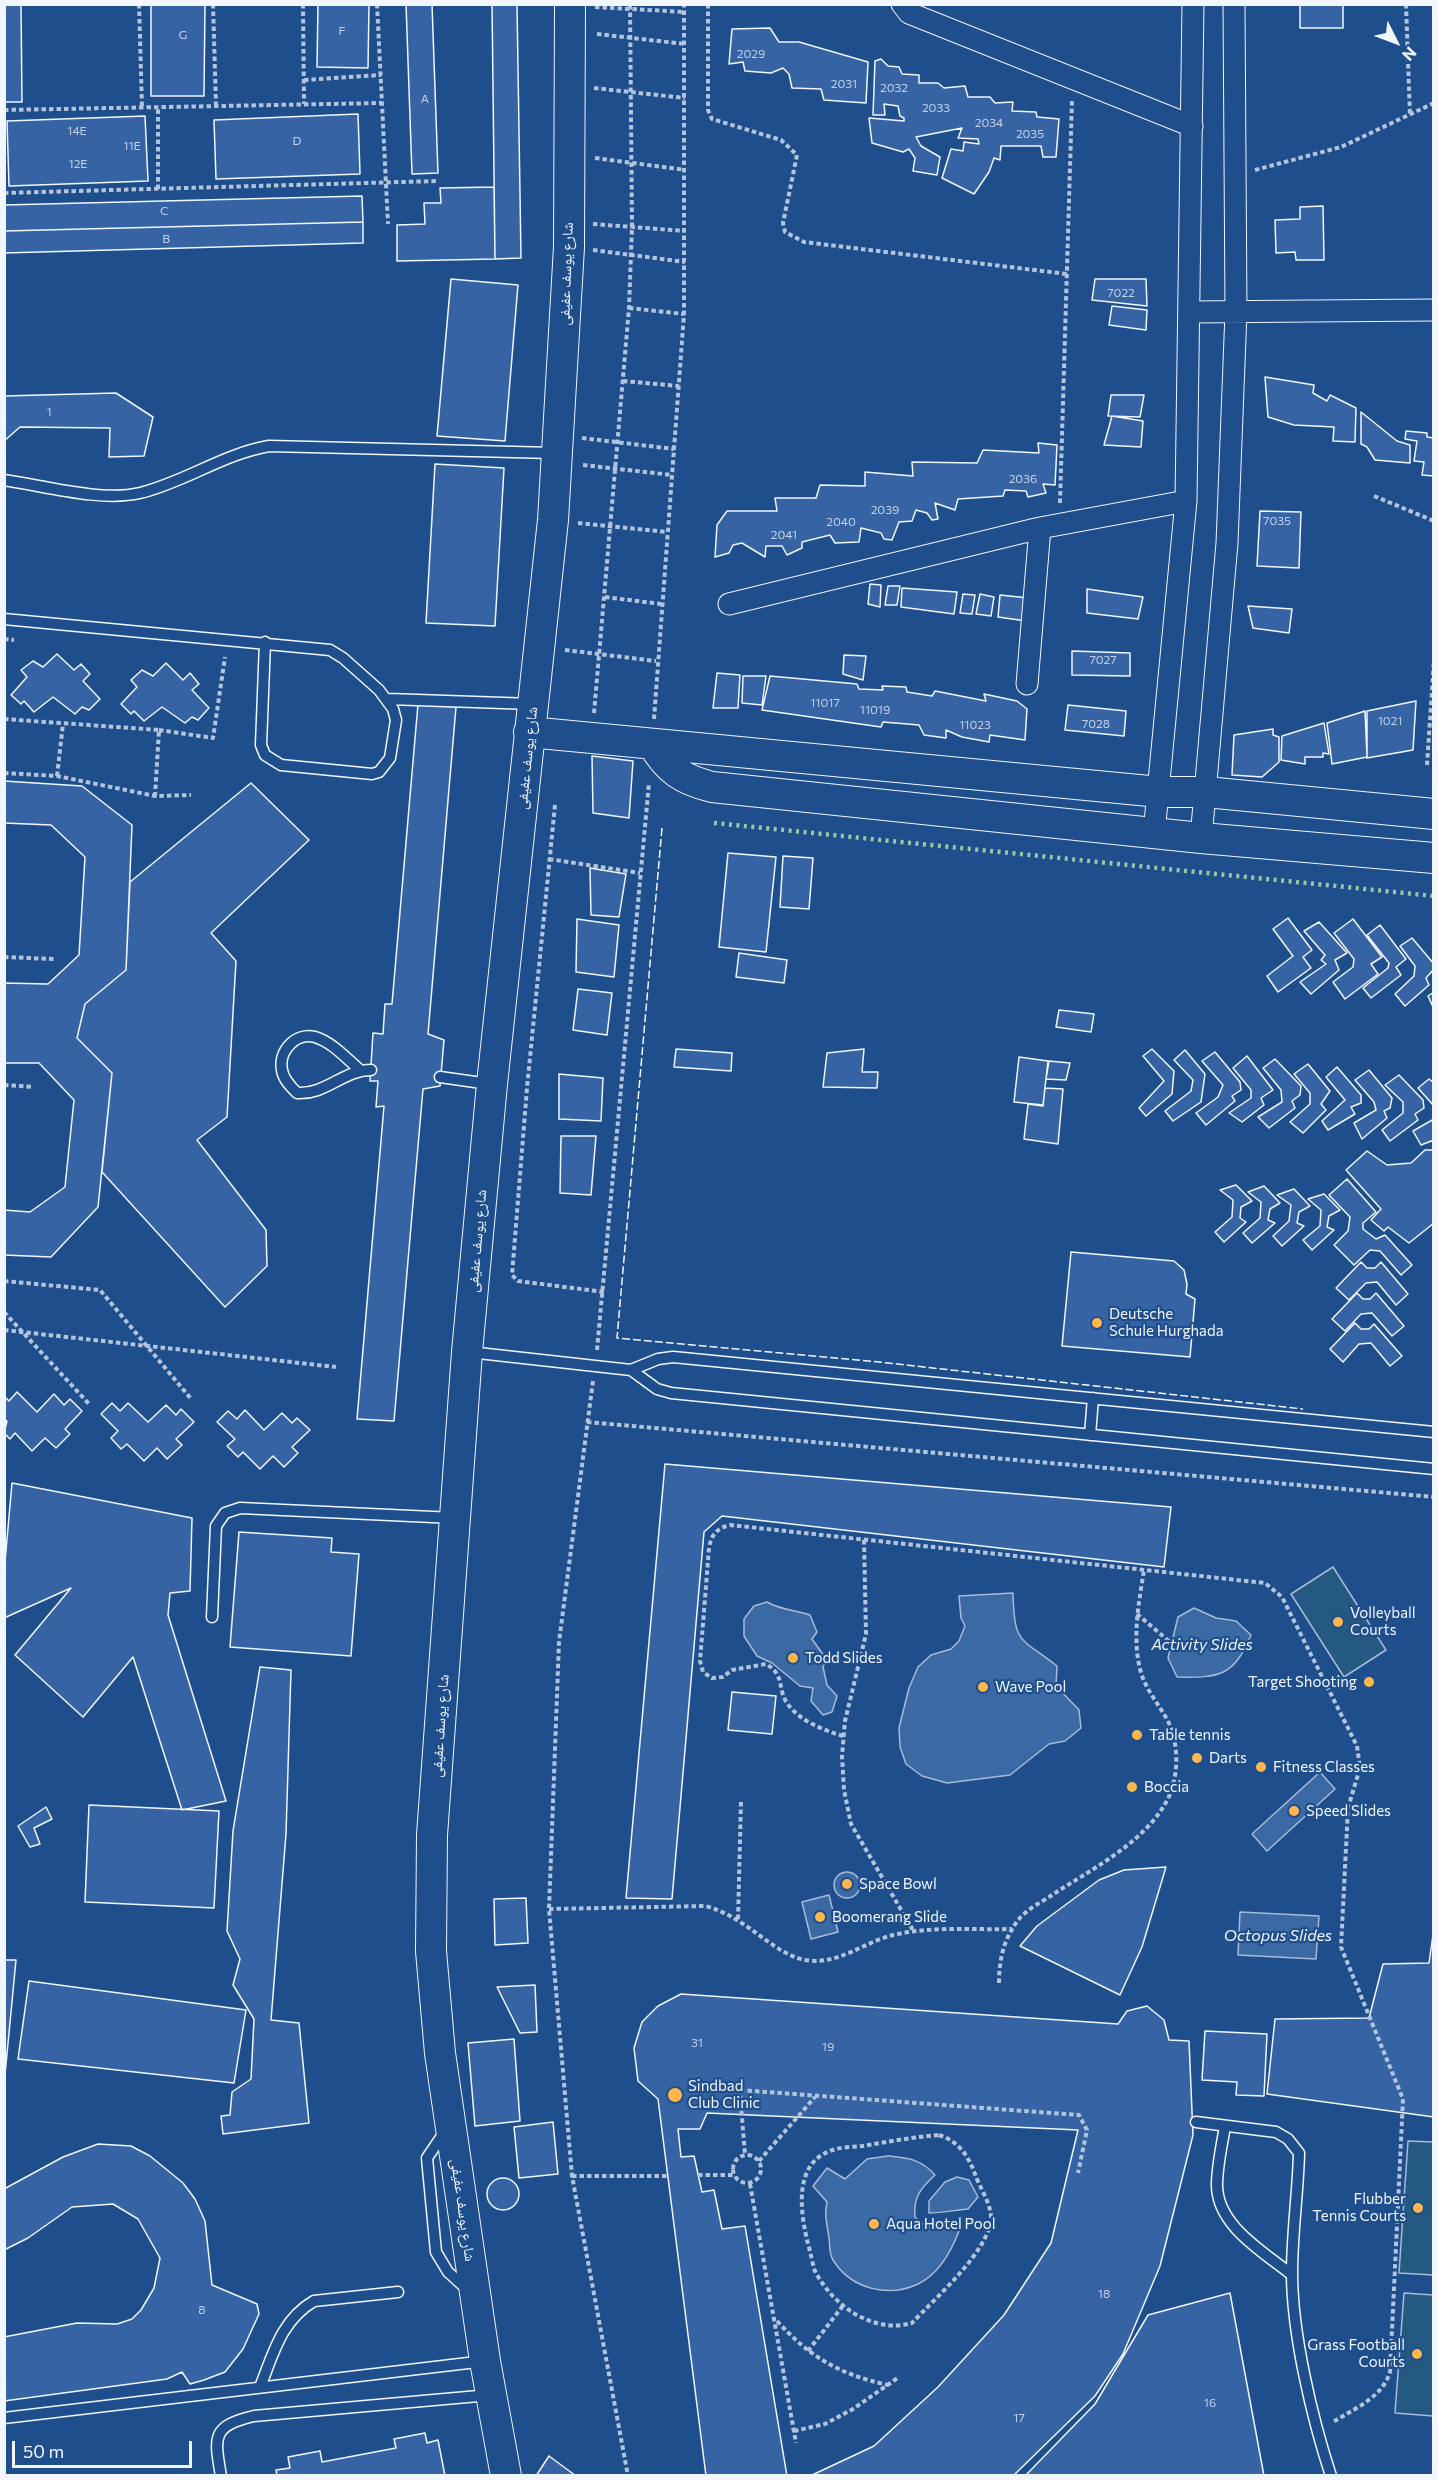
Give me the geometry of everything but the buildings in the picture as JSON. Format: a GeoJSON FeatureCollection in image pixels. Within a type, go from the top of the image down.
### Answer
{"type":"FeatureCollection","features":[{"type":"Feature","properties":{"kind":"street"},"geometry":{"type":"LineString","coordinates":[[902,4],[909,13],[1192,126]]}},
{"type":"Feature","properties":{"kind":"street"},"geometry":{"type":"LineString","coordinates":[[1154,833],[1160,792],[1186,501],[1191,312],[1193,4]]}},
{"type":"Feature","properties":{"kind":"street"},"geometry":{"type":"LineString","coordinates":[[1201,838],[1227,543],[1236,312],[1237,174],[1234,4]]}},
{"type":"Feature","properties":{"kind":"street","name":"شارع يوسف عفيفى"},"geometry":{"type":"LineString","coordinates":[[506,2475],[490,2395],[440,2053],[431,1950],[432,1835],[467,1352],[492,1084],[553,520],[568,235],[570,14]]}},
{"type":"Feature","properties":{"kind":"street"},"geometry":{"type":"LineString","coordinates":[[1191,312],[1434,310]]}},
{"type":"Feature","properties":{"kind":"street"},"geometry":{"type":"LineString","coordinates":[[729,604],[1050,526],[1186,501]]}},
{"type":"Feature","properties":{"kind":"street"},"geometry":{"type":"LineString","coordinates":[[1027,684],[1050,526]]}},
{"type":"Feature","properties":{"kind":"street"},"geometry":{"type":"LineString","coordinates":[[531,718],[592,738],[1160,792],[1206,792],[1434,814]]}},
{"type":"Feature","properties":{"kind":"street"},"geometry":{"type":"LineString","coordinates":[[652,744],[662,761],[676,774],[693,783],[712,787],[1201,838],[1434,858]]}},
{"type":"Feature","properties":{"kind":"lane"},"geometry":{"type":"LineString","coordinates":[[4,480],[113,496],[139,493],[164,486],[235,455],[269,446],[558,450]]}},
{"type":"Feature","properties":{"kind":"lane"},"geometry":{"type":"LineString","coordinates":[[4,619],[265,642],[330,650],[343,658],[388,699],[396,720],[390,758],[379,772],[372,774],[281,765],[266,755],[261,745],[265,642]]}},
{"type":"Feature","properties":{"kind":"lane"},"geometry":{"type":"LineString","coordinates":[[388,699],[531,718]]}},
{"type":"Feature","properties":{"kind":"lane"},"geometry":{"type":"LineString","coordinates":[[300,1037],[313,1037],[326,1042],[365,1070],[311,1094],[297,1093],[282,1072],[281,1058],[288,1046],[300,1037]]}},
{"type":"Feature","properties":{"kind":"lane"},"geometry":{"type":"LineString","coordinates":[[440,1077],[492,1084]]}},
{"type":"Feature","properties":{"kind":"lane"},"geometry":{"type":"LineString","coordinates":[[467,1352],[631,1370],[658,1359],[673,1357],[1434,1432]]}},
{"type":"Feature","properties":{"kind":"lane"},"geometry":{"type":"LineString","coordinates":[[631,1370],[657,1389],[671,1393],[1434,1469]]}},
{"type":"Feature","properties":{"kind":"lane"},"geometry":{"type":"LineString","coordinates":[[1090,1435],[1093,1398]]}},
{"type":"Feature","properties":{"kind":"lane"},"geometry":{"type":"LineString","coordinates":[[212,1617],[216,1526],[225,1513],[240,1508],[455,1518]]}},
{"type":"Feature","properties":{"kind":"lane"},"geometry":{"type":"LineString","coordinates":[[1196,2122],[1276,2133],[1288,2139],[1299,2153],[1292,2275],[1297,2322],[1317,2432],[1331,2475]]}},
{"type":"Feature","properties":{"kind":"lane"},"geometry":{"type":"LineString","coordinates":[[1225,2126],[1217,2187],[1222,2206],[1233,2226],[1292,2275]]}},
{"type":"Feature","properties":{"kind":"lane"},"geometry":{"type":"LineString","coordinates":[[260,2387],[286,2325],[306,2306],[314,2301],[398,2292]]}},
{"type":"Feature","properties":{"kind":"lane"},"geometry":{"type":"LineString","coordinates":[[4,2418],[485,2361]]}},
{"type":"Feature","properties":{"kind":"lane"},"geometry":{"type":"LineString","coordinates":[[221,2475],[216,2439],[224,2425],[232,2421],[254,2416],[490,2395]]}},
{"type":"Feature","properties":{"kind":"path"},"geometry":{"type":"LineString","coordinates":[[139,4],[142,107]]}},
{"type":"Feature","properties":{"kind":"path"},"geometry":{"type":"LineString","coordinates":[[213,4],[216,106]]}},
{"type":"Feature","properties":{"kind":"path"},"geometry":{"type":"LineString","coordinates":[[303,4],[304,104]]}},
{"type":"Feature","properties":{"kind":"path"},"geometry":{"type":"LineString","coordinates":[[377,4],[388,224]]}},
{"type":"Feature","properties":{"kind":"path"},"geometry":{"type":"LineString","coordinates":[[628,2475],[572,2176],[549,1909],[558,1642],[604,1292],[652,744],[656,661],[679,386],[686,231],[684,4]]}},
{"type":"Feature","properties":{"kind":"path"},"geometry":{"type":"LineString","coordinates":[[708,4],[708,110],[712,119],[781,140],[797,155],[783,223],[785,232],[804,242],[1066,274]]}},
{"type":"Feature","properties":{"kind":"path"},"geometry":{"type":"LineString","coordinates":[[1407,4],[1410,117]]}},
{"type":"Feature","properties":{"kind":"path"},"geometry":{"type":"LineString","coordinates":[[570,14],[631,7],[684,12]]}},
{"type":"Feature","properties":{"kind":"path"},"geometry":{"type":"LineString","coordinates":[[592,738],[632,255],[631,7]]}},
{"type":"Feature","properties":{"kind":"path"},"geometry":{"type":"LineString","coordinates":[[570,14],[630,38],[685,44]]}},
{"type":"Feature","properties":{"kind":"path"},"geometry":{"type":"LineString","coordinates":[[304,80],[381,75]]}},
{"type":"Feature","properties":{"kind":"path"},"geometry":{"type":"LineString","coordinates":[[1050,526],[1066,274],[1072,78]]}},
{"type":"Feature","properties":{"kind":"path"},"geometry":{"type":"LineString","coordinates":[[570,85],[686,98]]}},
{"type":"Feature","properties":{"kind":"path"},"geometry":{"type":"LineString","coordinates":[[4,110],[382,103]]}},
{"type":"Feature","properties":{"kind":"path"},"geometry":{"type":"LineString","coordinates":[[1237,174],[1341,147],[1410,117],[1434,103]]}},
{"type":"Feature","properties":{"kind":"path"},"geometry":{"type":"LineString","coordinates":[[158,107],[158,189]]}},
{"type":"Feature","properties":{"kind":"path"},"geometry":{"type":"LineString","coordinates":[[569,154],[686,170]]}},
{"type":"Feature","properties":{"kind":"path"},"geometry":{"type":"LineString","coordinates":[[4,193],[438,181]]}},
{"type":"Feature","properties":{"kind":"path"},"geometry":{"type":"LineString","coordinates":[[568,235],[632,227],[686,231]]}},
{"type":"Feature","properties":{"kind":"path"},"geometry":{"type":"LineString","coordinates":[[568,235],[632,255],[685,262]]}},
{"type":"Feature","properties":{"kind":"path"},"geometry":{"type":"LineString","coordinates":[[629,308],[684,315]]}},
{"type":"Feature","properties":{"kind":"path"},"geometry":{"type":"LineString","coordinates":[[623,381],[679,386]]}},
{"type":"Feature","properties":{"kind":"path"},"geometry":{"type":"LineString","coordinates":[[558,450],[618,443],[674,449]]}},
{"type":"Feature","properties":{"kind":"path"},"geometry":{"type":"LineString","coordinates":[[558,450],[616,469],[672,475]]}},
{"type":"Feature","properties":{"kind":"path"},"geometry":{"type":"LineString","coordinates":[[1374,496],[1434,521]]}},
{"type":"Feature","properties":{"kind":"path"},"geometry":{"type":"LineString","coordinates":[[553,520],[667,532]]}},
{"type":"Feature","properties":{"kind":"path"},"geometry":{"type":"LineString","coordinates":[[605,597],[661,604]]}},
{"type":"Feature","properties":{"kind":"path"},"geometry":{"type":"LineString","coordinates":[[4,639],[16,640]]}},
{"type":"Feature","properties":{"kind":"path"},"geometry":{"type":"LineString","coordinates":[[539,647],[656,661]]}},
{"type":"Feature","properties":{"kind":"path"},"geometry":{"type":"LineString","coordinates":[[4,719],[159,730],[213,738],[226,657],[215,656]]}},
{"type":"Feature","properties":{"kind":"path"},"geometry":{"type":"LineString","coordinates":[[1427,765],[1434,660]]}},
{"type":"Feature","properties":{"kind":"path"},"geometry":{"type":"LineString","coordinates":[[57,776],[63,724]]}},
{"type":"Feature","properties":{"kind":"path"},"geometry":{"type":"LineString","coordinates":[[155,796],[159,730]]}},
{"type":"Feature","properties":{"kind":"path"},"geometry":{"type":"LineString","coordinates":[[4,773],[57,776],[155,796],[191,795]]}},
{"type":"Feature","properties":{"kind":"path"},"geometry":{"type":"LineString","coordinates":[[555,805],[512,1275],[518,1281],[604,1292]]}},
{"type":"Feature","properties":{"kind":"path"},"geometry":{"type":"LineString","coordinates":[[549,859],[640,873]]}},
{"type":"Feature","properties":{"kind":"path"},"geometry":{"type":"LineString","coordinates":[[4,957],[54,959]]}},
{"type":"Feature","properties":{"kind":"path"},"geometry":{"type":"LineString","coordinates":[[4,1085],[33,1087]]}},
{"type":"Feature","properties":{"kind":"path"},"geometry":{"type":"LineString","coordinates":[[4,1281],[100,1290],[192,1400]]}},
{"type":"Feature","properties":{"kind":"path"},"geometry":{"type":"LineString","coordinates":[[4,1312],[90,1405]]}},
{"type":"Feature","properties":{"kind":"path"},"geometry":{"type":"LineString","coordinates":[[4,1330],[147,1344],[336,1367]]}},
{"type":"Feature","properties":{"kind":"path"},"geometry":{"type":"LineString","coordinates":[[587,1422],[1434,1497]]}},
{"type":"Feature","properties":{"kind":"path"},"geometry":{"type":"LineString","coordinates":[[843,1736],[820,1729],[799,1715],[783,1696],[778,1674],[766,1664],[732,1670],[723,1677],[712,1678],[703,1672],[700,1661],[709,1548],[717,1531],[730,1525],[1265,1582],[1282,1597],[1357,1746],[1360,1768],[1347,1808],[1341,1947],[1403,2099],[1390,2372],[1387,2381],[1374,2396],[1317,2432]]}},
{"type":"Feature","properties":{"kind":"path"},"geometry":{"type":"LineString","coordinates":[[864,1540],[866,1634],[843,1736],[844,1790],[851,1824],[914,1932]]}},
{"type":"Feature","properties":{"kind":"path"},"geometry":{"type":"LineString","coordinates":[[999,1983],[1002,1955],[1012,1929],[1021,1917],[1124,1846],[1148,1826],[1165,1804],[1175,1777],[1176,1749],[1168,1722],[1151,1697],[1140,1669],[1137,1614],[1144,1570]]}},
{"type":"Feature","properties":{"kind":"path"},"geometry":{"type":"LineString","coordinates":[[1137,1614],[1170,1642]]}},
{"type":"Feature","properties":{"kind":"path"},"geometry":{"type":"LineString","coordinates":[[738,1919],[741,1801]]}},
{"type":"Feature","properties":{"kind":"path"},"geometry":{"type":"LineString","coordinates":[[549,1909],[705,1906],[722,1910],[789,1955],[807,1960],[824,1960],[891,1935],[914,1932],[1012,1929]]}},
{"type":"Feature","properties":{"kind":"path"},"geometry":{"type":"LineString","coordinates":[[739,2081],[745,2155]]}},
{"type":"Feature","properties":{"kind":"path"},"geometry":{"type":"LineString","coordinates":[[740,2090],[1079,2115],[1087,2130],[1078,2173]]}},
{"type":"Feature","properties":{"kind":"path"},"geometry":{"type":"LineString","coordinates":[[759,2161],[815,2096]]}},
{"type":"Feature","properties":{"kind":"path"},"geometry":{"type":"LineString","coordinates":[[939,2135],[951,2139],[969,2160],[991,2215],[985,2237],[974,2256],[912,2323],[898,2327],[883,2326],[842,2307],[815,2271],[800,2195],[808,2170],[829,2151],[925,2136],[939,2135]]}},
{"type":"Feature","properties":{"kind":"path"},"geometry":{"type":"LineString","coordinates":[[733,2175],[735,2160],[745,2155],[753,2156],[759,2161],[761,2172],[750,2184]]}},
{"type":"Feature","properties":{"kind":"path"},"geometry":{"type":"LineString","coordinates":[[698,2175],[733,2175],[740,2182],[750,2184]]}},
{"type":"Feature","properties":{"kind":"path"},"geometry":{"type":"LineString","coordinates":[[572,2176],[668,2176]]}},
{"type":"Feature","properties":{"kind":"path"},"geometry":{"type":"LineString","coordinates":[[750,2184],[776,2319],[796,2443]]}},
{"type":"Feature","properties":{"kind":"path"},"geometry":{"type":"LineString","coordinates":[[808,2351],[842,2307]]}},
{"type":"Feature","properties":{"kind":"path"},"geometry":{"type":"LineString","coordinates":[[776,2319],[808,2351],[825,2363],[855,2377],[888,2385]]}},
{"type":"Feature","properties":{"kind":"path"},"geometry":{"type":"LineString","coordinates":[[794,2431],[825,2424],[899,2377]]}},
{"type":"Feature","properties":{"kind":"shaded area","name":"Volleyball Courts"},"geometry":{"type":"Polygon","coordinates":[[[1333,1567],[1386,1650],[1344,1677],[1291,1594],[1333,1567]]]}},
{"type":"Feature","properties":{"kind":"shaded area","name":"Flubber Tennis Courts"},"geometry":{"type":"Polygon","coordinates":[[[1408,2141],[1433,2142],[1433,2275],[1399,2273],[1408,2141]]]}},
{"type":"Feature","properties":{"kind":"shaded area","name":"Grass Football Courts"},"geometry":{"type":"Polygon","coordinates":[[[1404,2293],[1433,2295],[1433,2416],[1395,2413],[1404,2293]]]}},
{"type":"Feature","properties":{"kind":"water","name":"Wave Pool"},"geometry":{"type":"Polygon","coordinates":[[[1013,1593],[1015,1622],[1018,1631],[1027,1644],[1057,1666],[1056,1686],[1079,1710],[1081,1728],[1065,1741],[1049,1744],[1010,1775],[947,1783],[922,1776],[906,1764],[900,1747],[899,1728],[909,1688],[918,1667],[931,1655],[951,1649],[959,1641],[965,1626],[961,1618],[959,1596],[1013,1593]]]}},
{"type":"Feature","properties":{"kind":"water","name":"Todd Slides"},"geometry":{"type":"Polygon","coordinates":[[[767,1602],[810,1615],[817,1632],[812,1639],[827,1660],[823,1667],[827,1685],[837,1696],[832,1712],[823,1715],[811,1701],[813,1688],[800,1686],[772,1663],[757,1656],[744,1636],[744,1619],[754,1606],[767,1602]]]}},
{"type":"Feature","properties":{"kind":"water","name":"Activity Slides"},"geometry":{"type":"Polygon","coordinates":[[[1194,1608],[1216,1618],[1236,1621],[1251,1635],[1238,1659],[1224,1672],[1204,1677],[1177,1677],[1168,1658],[1178,1617],[1194,1608]]]}},
{"type":"Feature","properties":{"kind":"water","name":"Speed Slides"},"geometry":{"type":"Polygon","coordinates":[[[1320,1772],[1335,1789],[1267,1851],[1252,1834],[1320,1772]]]}},
{"type":"Feature","properties":{"kind":"water","name":"Space Bowl"},"geometry":{"type":"Polygon","coordinates":[[[847,1872],[856,1876],[860,1885],[856,1894],[847,1898],[838,1894],[834,1885],[838,1876],[847,1872]]]}},
{"type":"Feature","properties":{"kind":"water","name":"Boomerang Slide"},"geometry":{"type":"Polygon","coordinates":[[[829,1895],[838,1932],[811,1939],[802,1902],[829,1895]]]}},
{"type":"Feature","properties":{"kind":"water","name":"Octopus Slides"},"geometry":{"type":"Polygon","coordinates":[[[1240,1912],[1319,1916],[1316,1959],[1238,1955],[1240,1912]]]}},
{"type":"Feature","properties":{"kind":"water","name":"Aqua Hotel Pool"},"geometry":{"type":"Polygon","coordinates":[[[888,2156],[914,2160],[935,2175],[919,2193],[915,2204],[915,2217],[926,2227],[953,2222],[959,2231],[948,2254],[932,2274],[918,2284],[895,2290],[871,2288],[860,2284],[841,2270],[833,2260],[826,2215],[827,2202],[813,2186],[827,2168],[845,2179],[867,2159],[888,2156]]]}},
{"type":"Feature","properties":{"kind":"water"},"geometry":{"type":"Polygon","coordinates":[[[957,2177],[969,2180],[978,2197],[968,2209],[929,2213],[929,2201],[945,2182],[957,2177]]]}},
{"type":"Feature","properties":{"kind":"hedge"},"geometry":{"type":"LineString","coordinates":[[714,823],[1434,896]]}},
{"type":"Feature","properties":{"kind":"fence"},"geometry":{"type":"LineString","coordinates":[[662,828],[617,1338],[879,1362],[1303,1409]]}},
{"type":"Feature","properties":{"kind":"place","name":"Deutsche Schule Hurghada"},"geometry":{"type":"Point","coordinates":[1097,1323]}},
{"type":"Feature","properties":{"kind":"place","name":"Volleyball Courts"},"geometry":{"type":"Point","coordinates":[1338,1622]}},
{"type":"Feature","properties":{"kind":"place","name":"Todd Slides"},"geometry":{"type":"Point","coordinates":[793,1658]}},
{"type":"Feature","properties":{"kind":"place","name":"Target Shooting"},"geometry":{"type":"Point","coordinates":[1369,1682]}},
{"type":"Feature","properties":{"kind":"place","name":"Wave Pool"},"geometry":{"type":"Point","coordinates":[983,1687]}},
{"type":"Feature","properties":{"kind":"place","name":"Table tennis"},"geometry":{"type":"Point","coordinates":[1137,1735]}},
{"type":"Feature","properties":{"kind":"place","name":"Darts"},"geometry":{"type":"Point","coordinates":[1197,1758]}},
{"type":"Feature","properties":{"kind":"place","name":"Fitness Classes"},"geometry":{"type":"Point","coordinates":[1261,1767]}},
{"type":"Feature","properties":{"kind":"place","name":"Boccia"},"geometry":{"type":"Point","coordinates":[1132,1787]}},
{"type":"Feature","properties":{"kind":"place","name":"Speed Slides"},"geometry":{"type":"Point","coordinates":[1294,1811]}},
{"type":"Feature","properties":{"kind":"place","name":"Space Bowl"},"geometry":{"type":"Point","coordinates":[847,1884]}},
{"type":"Feature","properties":{"kind":"place","name":"Boomerang Slide"},"geometry":{"type":"Point","coordinates":[820,1917]}},
{"type":"Feature","properties":{"kind":"place","name":"Sindbad Club Clinic"},"geometry":{"type":"Point","coordinates":[675,2095]}},
{"type":"Feature","properties":{"kind":"place","name":"Flubber Tennis Courts"},"geometry":{"type":"Point","coordinates":[1418,2208]}},
{"type":"Feature","properties":{"kind":"place","name":"Aqua Hotel Pool"},"geometry":{"type":"Point","coordinates":[874,2224]}},
{"type":"Feature","properties":{"kind":"place","name":"Grass Football Courts"},"geometry":{"type":"Point","coordinates":[1417,2354]}}]}
